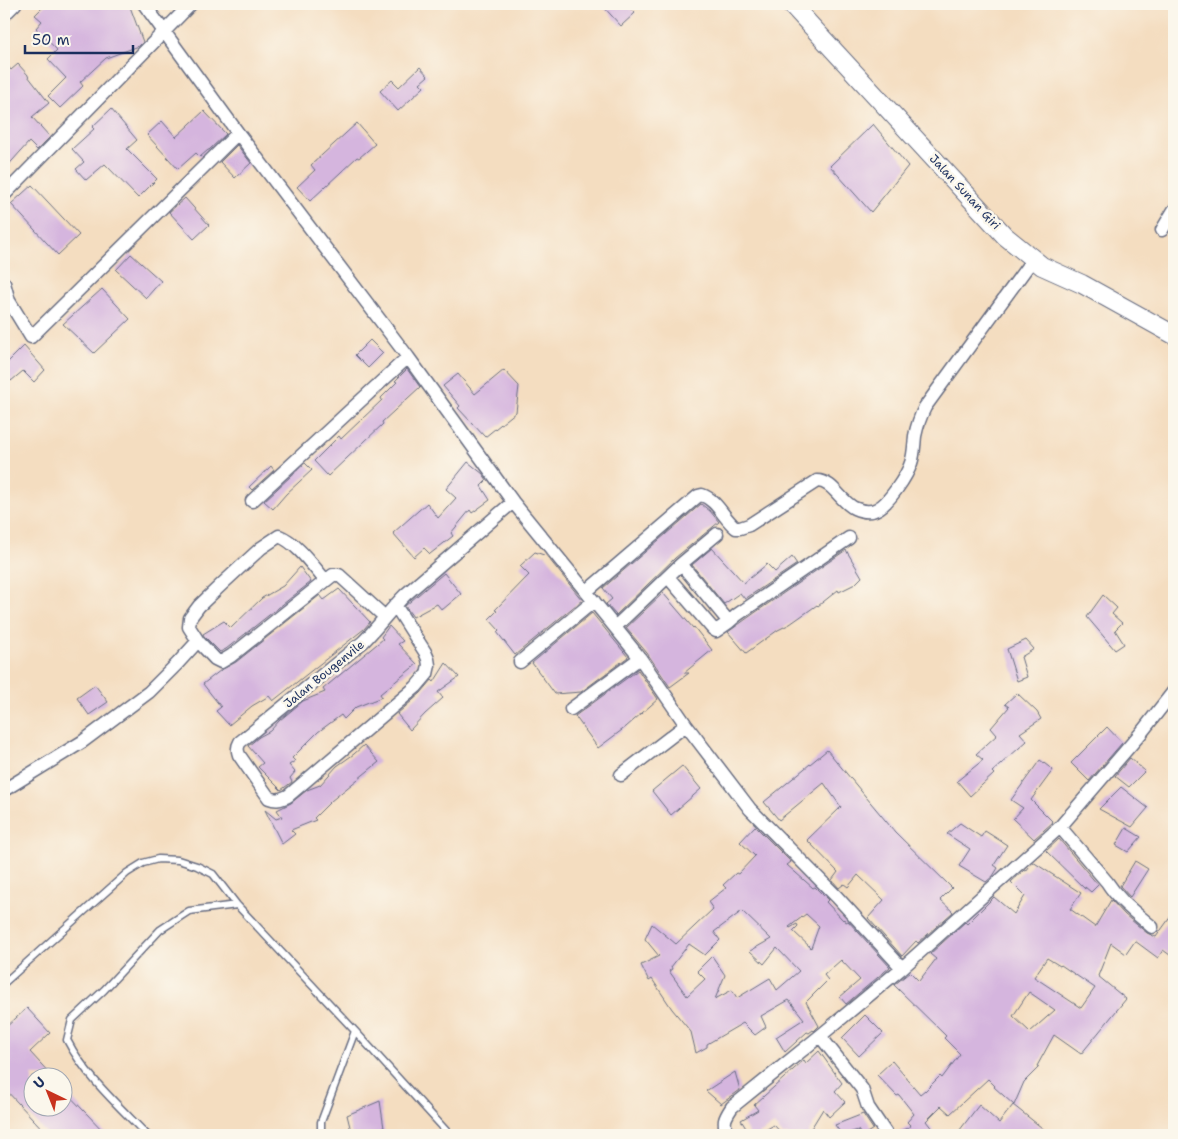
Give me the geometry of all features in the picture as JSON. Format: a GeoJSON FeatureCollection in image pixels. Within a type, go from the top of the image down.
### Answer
{"type":"FeatureCollection","features":[{"type":"Feature","properties":{"kind":"street"},"geometry":{"type":"LineString","coordinates":[[4,15],[15,4]]}},
{"type":"Feature","properties":{"kind":"street"},"geometry":{"type":"LineString","coordinates":[[144,4],[238,133],[408,357],[513,502],[640,658],[686,725],[750,809],[837,897],[902,968]]}},
{"type":"Feature","properties":{"kind":"street"},"geometry":{"type":"LineString","coordinates":[[4,194],[192,4]]}},
{"type":"Feature","properties":{"kind":"street","name":"Jalan Sunan Giri"},"geometry":{"type":"LineString","coordinates":[[791,4],[1006,236],[1042,266],[1082,284],[1174,335]]}},
{"type":"Feature","properties":{"kind":"street"},"geometry":{"type":"LineString","coordinates":[[4,283],[9,301],[31,337],[238,133]]}},
{"type":"Feature","properties":{"kind":"street"},"geometry":{"type":"LineString","coordinates":[[1162,230],[1174,210]]}},
{"type":"Feature","properties":{"kind":"street"},"geometry":{"type":"LineString","coordinates":[[520,662],[702,494],[714,503],[736,528],[749,525],[817,481],[823,481],[828,484],[844,501],[854,508],[866,512],[877,509],[899,486],[912,462],[918,422],[925,407],[1033,259]]}},
{"type":"Feature","properties":{"kind":"street"},"geometry":{"type":"LineString","coordinates":[[252,501],[408,357]]}},
{"type":"Feature","properties":{"kind":"street","name":"Jalan Bougenvile"},"geometry":{"type":"LineString","coordinates":[[395,605],[425,652],[429,665],[427,674],[416,687],[288,796],[280,800],[269,798],[239,755],[238,746],[244,739],[364,642],[404,594],[513,502]]}},
{"type":"Feature","properties":{"kind":"street"},"geometry":{"type":"LineString","coordinates":[[615,627],[681,564],[717,534]]}},
{"type":"Feature","properties":{"kind":"street"},"geometry":{"type":"LineString","coordinates":[[325,580],[286,538],[278,536],[261,548],[199,606],[190,618],[189,627],[198,641],[218,661],[224,661],[333,574],[339,575],[385,616]]}},
{"type":"Feature","properties":{"kind":"street"},"geometry":{"type":"LineString","coordinates":[[668,578],[716,631],[737,614],[849,538]]}},
{"type":"Feature","properties":{"kind":"street"},"geometry":{"type":"LineString","coordinates":[[681,564],[729,622]]}},
{"type":"Feature","properties":{"kind":"street"},"geometry":{"type":"LineString","coordinates":[[4,790],[82,742],[149,692],[198,641]]}},
{"type":"Feature","properties":{"kind":"street"},"geometry":{"type":"LineString","coordinates":[[571,709],[640,658]]}},
{"type":"Feature","properties":{"kind":"street"},"geometry":{"type":"LineString","coordinates":[[727,1135],[724,1124],[725,1117],[732,1107],[902,968],[1060,827],[1142,733],[1174,691]]}},
{"type":"Feature","properties":{"kind":"street"},"geometry":{"type":"LineString","coordinates":[[621,775],[686,725]]}},
{"type":"Feature","properties":{"kind":"street"},"geometry":{"type":"LineString","coordinates":[[1060,827],[1117,896],[1152,927]]}},
{"type":"Feature","properties":{"kind":"street"},"geometry":{"type":"LineString","coordinates":[[820,1036],[862,1088],[868,1107],[887,1135]]}},
{"type":"Feature","properties":{"kind":"lane"},"geometry":{"type":"LineString","coordinates":[[4,983],[127,873],[143,863],[158,859],[178,860],[197,866],[214,874],[237,905],[355,1030],[450,1135]]}},
{"type":"Feature","properties":{"kind":"lane"},"geometry":{"type":"LineString","coordinates":[[148,1135],[102,1089],[74,1054],[67,1040],[72,1020],[104,990],[160,930],[189,911],[237,905]]}},
{"type":"Feature","properties":{"kind":"lane"},"geometry":{"type":"LineString","coordinates":[[321,1135],[321,1122],[355,1030]]}},
{"type":"Feature","properties":{"kind":"building"},"geometry":{"type":"Polygon","coordinates":[[[46,4],[129,4],[143,42],[139,46],[106,58],[80,82],[83,86],[60,108],[48,96],[66,78],[48,59],[57,50],[36,28],[42,21],[35,15],[46,4]]]}},
{"type":"Feature","properties":{"kind":"building"},"geometry":{"type":"Polygon","coordinates":[[[601,4],[626,4],[635,13],[621,26],[601,4]]]}},
{"type":"Feature","properties":{"kind":"building"},"geometry":{"type":"Polygon","coordinates":[[[4,62],[11,70],[18,64],[49,103],[32,117],[50,137],[37,150],[29,142],[4,170],[4,62]]]}},
{"type":"Feature","properties":{"kind":"building"},"geometry":{"type":"Polygon","coordinates":[[[420,67],[428,76],[420,83],[424,87],[398,111],[380,91],[392,80],[399,87],[420,67]]]}},
{"type":"Feature","properties":{"kind":"building"},"geometry":{"type":"Polygon","coordinates":[[[111,109],[137,140],[127,149],[157,179],[138,198],[105,164],[86,180],[76,169],[84,162],[72,149],[94,129],[92,127],[111,109]]]}},
{"type":"Feature","properties":{"kind":"building"},"geometry":{"type":"Polygon","coordinates":[[[204,111],[226,134],[200,157],[196,153],[178,169],[147,135],[162,121],[176,137],[204,111]]]}},
{"type":"Feature","properties":{"kind":"building"},"geometry":{"type":"Polygon","coordinates":[[[357,123],[375,144],[359,158],[357,157],[310,201],[297,187],[315,170],[311,165],[357,123]]]}},
{"type":"Feature","properties":{"kind":"building"},"geometry":{"type":"Polygon","coordinates":[[[873,124],[908,166],[871,212],[830,166],[873,124]]]}},
{"type":"Feature","properties":{"kind":"building"},"geometry":{"type":"Polygon","coordinates":[[[237,145],[251,163],[235,178],[220,162],[237,145]]]}},
{"type":"Feature","properties":{"kind":"building"},"geometry":{"type":"Polygon","coordinates":[[[32,185],[79,235],[58,255],[11,204],[32,185]]]}},
{"type":"Feature","properties":{"kind":"building"},"geometry":{"type":"Polygon","coordinates":[[[185,198],[209,225],[194,239],[169,212],[185,198]]]}},
{"type":"Feature","properties":{"kind":"building"},"geometry":{"type":"Polygon","coordinates":[[[131,254],[161,281],[146,298],[116,270],[131,254]]]}},
{"type":"Feature","properties":{"kind":"building"},"geometry":{"type":"Polygon","coordinates":[[[102,289],[130,319],[94,353],[63,324],[102,289]]]}},
{"type":"Feature","properties":{"kind":"building"},"geometry":{"type":"Polygon","coordinates":[[[370,340],[383,353],[368,368],[355,355],[370,340]]]}},
{"type":"Feature","properties":{"kind":"building"},"geometry":{"type":"Polygon","coordinates":[[[24,346],[45,370],[34,382],[23,371],[11,381],[4,371],[4,366],[24,346]]]}},
{"type":"Feature","properties":{"kind":"building"},"geometry":{"type":"Polygon","coordinates":[[[407,369],[420,387],[328,476],[314,461],[339,436],[341,439],[382,400],[381,398],[407,369]]]}},
{"type":"Feature","properties":{"kind":"building"},"geometry":{"type":"Polygon","coordinates":[[[504,370],[519,386],[516,412],[485,437],[458,408],[460,406],[443,386],[458,374],[475,394],[504,370]]]}},
{"type":"Feature","properties":{"kind":"building"},"geometry":{"type":"Polygon","coordinates":[[[468,462],[483,474],[487,480],[481,486],[490,500],[472,513],[470,510],[451,533],[453,536],[430,554],[424,548],[414,557],[393,533],[427,503],[438,518],[456,498],[446,489],[468,462]]]}},
{"type":"Feature","properties":{"kind":"building"},"geometry":{"type":"Polygon","coordinates":[[[305,463],[312,470],[273,509],[264,501],[305,463]]]}},
{"type":"Feature","properties":{"kind":"building"},"geometry":{"type":"Polygon","coordinates":[[[271,466],[274,470],[252,490],[249,487],[271,466]]]}},
{"type":"Feature","properties":{"kind":"building"},"geometry":{"type":"Polygon","coordinates":[[[701,504],[719,522],[675,558],[616,615],[606,604],[612,599],[603,588],[701,504]]]}},
{"type":"Feature","properties":{"kind":"building"},"geometry":{"type":"Polygon","coordinates":[[[712,548],[744,583],[767,564],[775,572],[792,557],[797,564],[745,599],[740,593],[724,604],[692,565],[712,548]]]}},
{"type":"Feature","properties":{"kind":"building"},"geometry":{"type":"Polygon","coordinates":[[[846,550],[862,577],[855,584],[839,592],[838,590],[818,606],[778,630],[746,653],[728,632],[756,612],[846,550]]]}},
{"type":"Feature","properties":{"kind":"building"},"geometry":{"type":"Polygon","coordinates":[[[535,552],[545,554],[582,600],[515,655],[497,632],[499,630],[489,619],[497,611],[495,610],[529,575],[520,566],[535,552]]]}},
{"type":"Feature","properties":{"kind":"building"},"geometry":{"type":"Polygon","coordinates":[[[300,567],[311,582],[226,649],[220,652],[204,636],[203,634],[224,621],[231,628],[262,598],[283,586],[300,567]]]}},
{"type":"Feature","properties":{"kind":"building"},"geometry":{"type":"Polygon","coordinates":[[[444,573],[461,594],[442,610],[437,604],[413,617],[405,606],[444,573]]]}},
{"type":"Feature","properties":{"kind":"building"},"geometry":{"type":"Polygon","coordinates":[[[339,589],[370,622],[364,629],[273,701],[269,696],[252,706],[229,725],[216,711],[221,707],[203,684],[221,670],[236,662],[320,595],[324,600],[339,589]]]}},
{"type":"Feature","properties":{"kind":"building"},"geometry":{"type":"Polygon","coordinates":[[[663,593],[712,650],[684,673],[689,673],[670,687],[647,653],[626,628],[663,593]]]}},
{"type":"Feature","properties":{"kind":"building"},"geometry":{"type":"Polygon","coordinates":[[[1103,595],[1117,608],[1112,614],[1122,623],[1115,630],[1124,644],[1115,650],[1087,617],[1103,595]]]}},
{"type":"Feature","properties":{"kind":"building"},"geometry":{"type":"Polygon","coordinates":[[[592,613],[628,657],[581,692],[555,694],[532,663],[592,613]]]}},
{"type":"Feature","properties":{"kind":"building"},"geometry":{"type":"Polygon","coordinates":[[[389,626],[403,641],[398,644],[417,664],[380,694],[382,697],[356,707],[344,719],[341,715],[318,732],[292,758],[295,761],[289,765],[295,772],[290,778],[292,782],[281,790],[258,767],[263,763],[248,746],[270,731],[303,701],[325,692],[323,689],[383,639],[381,637],[389,626]]]}},
{"type":"Feature","properties":{"kind":"building"},"geometry":{"type":"Polygon","coordinates":[[[1026,640],[1034,649],[1021,657],[1027,677],[1017,681],[1007,649],[1026,640]]]}},
{"type":"Feature","properties":{"kind":"building"},"geometry":{"type":"Polygon","coordinates":[[[446,663],[459,677],[438,692],[443,698],[410,730],[397,714],[421,693],[432,680],[434,682],[446,663]]]}},
{"type":"Feature","properties":{"kind":"building"},"geometry":{"type":"Polygon","coordinates":[[[638,670],[658,699],[598,748],[575,716],[638,670]]]}},
{"type":"Feature","properties":{"kind":"building"},"geometry":{"type":"Polygon","coordinates":[[[95,685],[108,702],[89,715],[77,698],[95,685]]]}},
{"type":"Feature","properties":{"kind":"building"},"geometry":{"type":"Polygon","coordinates":[[[1017,693],[1037,712],[1041,719],[1020,733],[1027,741],[992,772],[994,774],[970,796],[957,781],[983,760],[976,754],[997,735],[991,728],[1009,707],[1005,704],[1017,693]]]}},
{"type":"Feature","properties":{"kind":"building"},"geometry":{"type":"Polygon","coordinates":[[[1107,727],[1122,743],[1089,781],[1071,763],[1107,727]]]}},
{"type":"Feature","properties":{"kind":"building"},"geometry":{"type":"Polygon","coordinates":[[[364,745],[379,762],[331,801],[314,818],[316,820],[291,830],[295,834],[282,844],[265,810],[276,819],[282,817],[277,810],[291,803],[307,790],[320,785],[337,766],[364,745]]]}},
{"type":"Feature","properties":{"kind":"building"},"geometry":{"type":"Polygon","coordinates":[[[827,750],[895,832],[952,888],[940,900],[953,912],[918,943],[916,941],[902,956],[868,918],[884,900],[858,875],[848,887],[844,884],[839,888],[832,880],[838,872],[807,840],[841,807],[824,783],[779,820],[764,802],[827,750]]]}},
{"type":"Feature","properties":{"kind":"building"},"geometry":{"type":"Polygon","coordinates":[[[1130,758],[1145,771],[1129,787],[1115,776],[1130,758]]]}},
{"type":"Feature","properties":{"kind":"building"},"geometry":{"type":"Polygon","coordinates":[[[1040,760],[1053,770],[1031,800],[1053,822],[1034,839],[1013,819],[1023,808],[1011,800],[1040,760]]]}},
{"type":"Feature","properties":{"kind":"building"},"geometry":{"type":"Polygon","coordinates":[[[682,766],[701,789],[671,815],[652,791],[682,766]]]}},
{"type":"Feature","properties":{"kind":"building"},"geometry":{"type":"Polygon","coordinates":[[[1121,787],[1148,808],[1132,827],[1099,809],[1121,787]]]}},
{"type":"Feature","properties":{"kind":"building"},"geometry":{"type":"Polygon","coordinates":[[[960,823],[981,837],[985,831],[1007,845],[994,865],[998,868],[986,882],[959,866],[970,849],[947,834],[960,823]]]}},
{"type":"Feature","properties":{"kind":"building"},"geometry":{"type":"Polygon","coordinates":[[[755,826],[791,862],[787,865],[813,888],[815,887],[828,900],[826,902],[843,920],[848,921],[890,967],[846,1004],[840,997],[860,980],[841,960],[824,975],[828,980],[806,1002],[819,1026],[814,1031],[807,1032],[785,1052],[776,1037],[804,1019],[789,1000],[761,1016],[766,1027],[755,1035],[743,1023],[707,1044],[707,1047],[696,1053],[691,1032],[672,1009],[652,979],[649,981],[641,965],[659,956],[645,939],[652,924],[676,944],[713,909],[708,902],[726,888],[723,885],[736,873],[738,874],[755,856],[740,842],[755,826]],[[742,911],[714,932],[720,940],[705,955],[689,944],[671,967],[672,969],[669,971],[687,996],[705,979],[697,971],[712,956],[725,975],[715,999],[732,990],[737,998],[770,978],[777,990],[799,971],[777,948],[764,964],[750,951],[771,939],[742,911]],[[806,914],[789,927],[797,924],[798,926],[793,931],[811,948],[819,926],[806,914]]]}},
{"type":"Feature","properties":{"kind":"building"},"geometry":{"type":"Polygon","coordinates":[[[1126,828],[1141,837],[1128,852],[1116,845],[1126,828]]]}},
{"type":"Feature","properties":{"kind":"building"},"geometry":{"type":"Polygon","coordinates":[[[1059,839],[1098,885],[1091,892],[1085,887],[1085,889],[1046,851],[1059,839]]]}},
{"type":"Feature","properties":{"kind":"building"},"geometry":{"type":"Polygon","coordinates":[[[1135,861],[1148,869],[1130,897],[1120,886],[1135,861]]]}},
{"type":"Feature","properties":{"kind":"building"},"geometry":{"type":"Polygon","coordinates":[[[1033,862],[1081,893],[1070,909],[1095,927],[1111,900],[1125,915],[1147,933],[1156,937],[1174,912],[1174,958],[1163,950],[1158,958],[1135,941],[1126,954],[1111,943],[1098,976],[1126,999],[1081,1054],[1054,1035],[1037,1066],[1039,1067],[1024,1082],[1014,1105],[988,1079],[950,1114],[941,1106],[926,1121],[933,1130],[927,1135],[895,1135],[911,1126],[907,1122],[914,1114],[899,1095],[897,1096],[877,1075],[892,1061],[920,1094],[940,1076],[942,1078],[960,1054],[944,1038],[946,1036],[894,985],[910,972],[919,981],[936,959],[930,954],[965,922],[967,924],[994,897],[1014,914],[1025,896],[1011,882],[1024,870],[1026,871],[1033,862]],[[1047,958],[1034,977],[1081,1008],[1095,988],[1047,958]],[[1029,992],[1013,1016],[1030,1032],[1055,1010],[1029,992]]]}},
{"type":"Feature","properties":{"kind":"building"},"geometry":{"type":"Polygon","coordinates":[[[27,1008],[50,1033],[30,1052],[43,1066],[22,1066],[22,1107],[4,1088],[4,1029],[27,1008]]]}},
{"type":"Feature","properties":{"kind":"building"},"geometry":{"type":"Polygon","coordinates":[[[865,1015],[883,1033],[859,1056],[842,1038],[865,1015]]]}},
{"type":"Feature","properties":{"kind":"building"},"geometry":{"type":"Polygon","coordinates":[[[819,1051],[842,1083],[835,1091],[845,1102],[829,1117],[823,1109],[807,1135],[783,1135],[774,1125],[757,1135],[750,1135],[741,1120],[758,1110],[754,1105],[804,1060],[806,1063],[819,1051]]]}},
{"type":"Feature","properties":{"kind":"building"},"geometry":{"type":"Polygon","coordinates":[[[735,1072],[740,1090],[721,1104],[706,1091],[735,1072]]]}},
{"type":"Feature","properties":{"kind":"building"},"geometry":{"type":"Polygon","coordinates":[[[72,1098],[107,1135],[48,1135],[30,1116],[72,1116],[72,1098]]]}},
{"type":"Feature","properties":{"kind":"building"},"geometry":{"type":"Polygon","coordinates":[[[380,1101],[385,1135],[352,1135],[347,1115],[380,1101]]]}},
{"type":"Feature","properties":{"kind":"building"},"geometry":{"type":"Polygon","coordinates":[[[979,1105],[999,1123],[1013,1105],[1051,1135],[956,1135],[979,1105]]]}},
{"type":"Feature","properties":{"kind":"building"},"geometry":{"type":"Polygon","coordinates":[[[863,1114],[873,1129],[864,1135],[861,1135],[858,1130],[842,1135],[835,1125],[863,1114]]]}}]}
